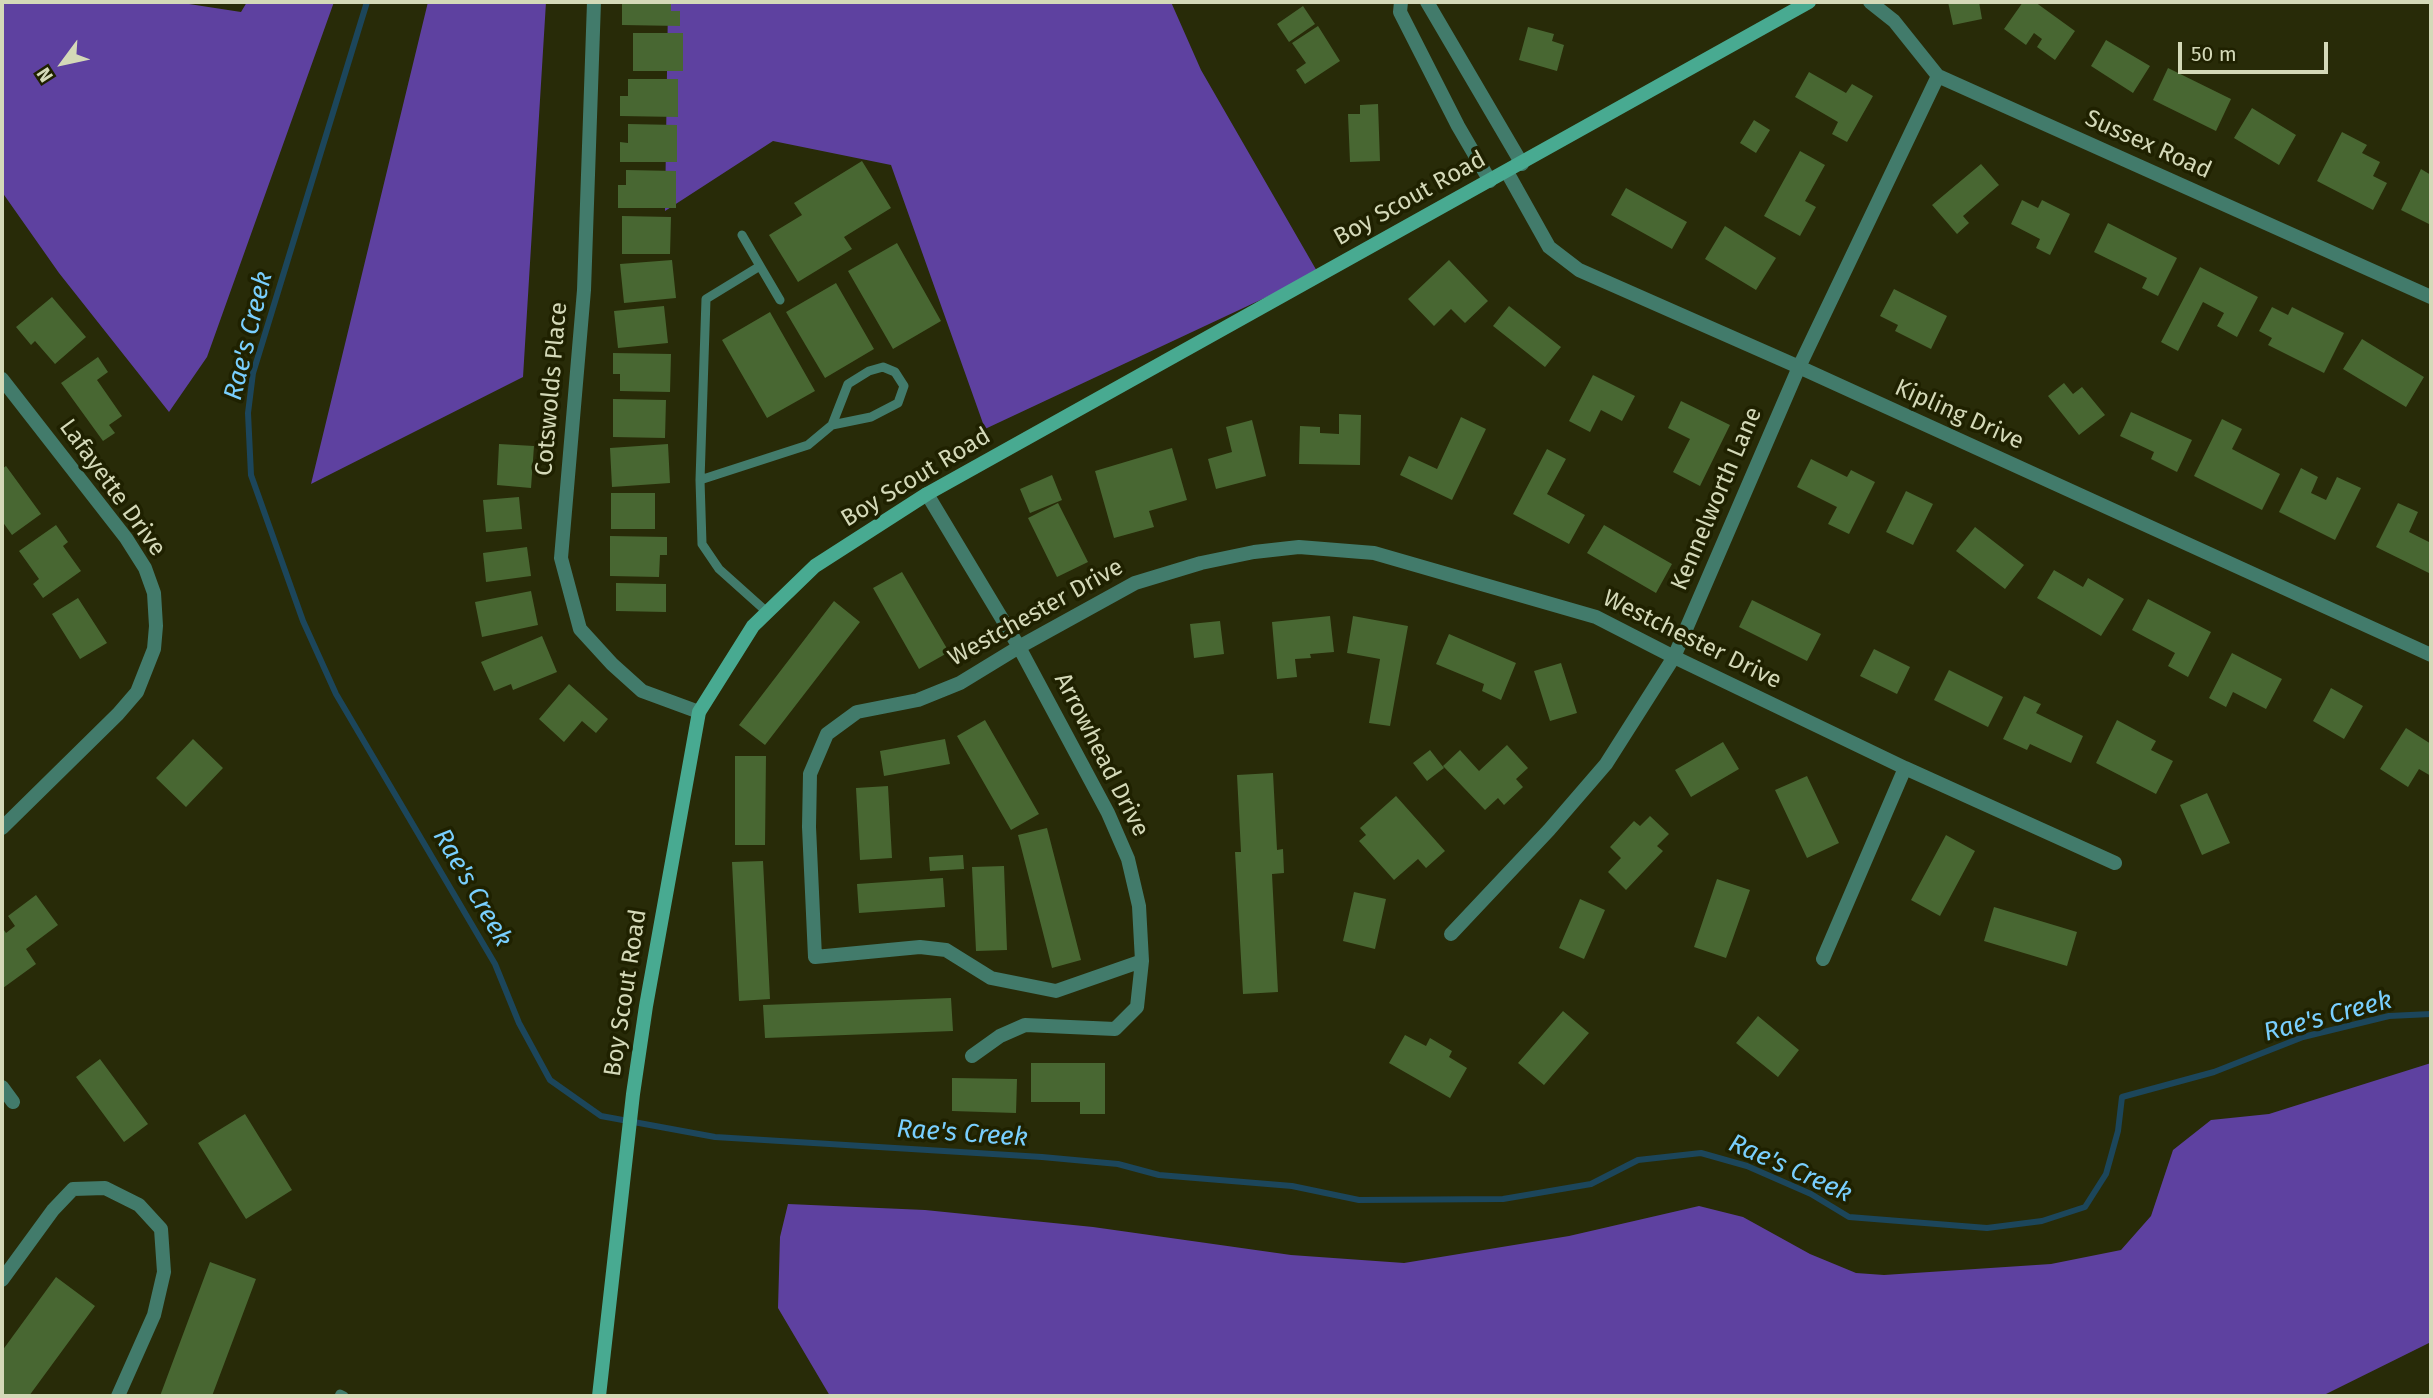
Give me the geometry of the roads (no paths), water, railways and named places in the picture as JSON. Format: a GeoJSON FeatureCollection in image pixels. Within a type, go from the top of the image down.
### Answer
{"type":"FeatureCollection","features":[{"type":"Feature","properties":{"kind":"street","name":"Cotswolds Place"},"geometry":{"type":"LineString","coordinates":[[594,2],[584,290],[561,558],[580,629],[612,664],[642,691],[699,712]]}},
{"type":"Feature","properties":{"kind":"street"},"geometry":{"type":"LineString","coordinates":[[1401,2],[1400,12],[1458,126],[1490,181]]}},
{"type":"Feature","properties":{"kind":"street"},"geometry":{"type":"LineString","coordinates":[[1427,2],[1522,164]]}},
{"type":"Feature","properties":{"kind":"street","name":"Boy Scout Road"},"geometry":{"type":"LineString","coordinates":[[599,1396],[633,1094],[646,1006],[699,712],[753,626],[815,566],[927,494],[1809,2]]}},
{"type":"Feature","properties":{"kind":"street","name":"Sussex Road"},"geometry":{"type":"LineString","coordinates":[[1870,2],[1894,21],[1938,76],[2431,297]]}},
{"type":"Feature","properties":{"kind":"street","name":"Kennelworth Lane"},"geometry":{"type":"LineString","coordinates":[[1451,934],[1549,830],[1606,764],[1674,657],[1799,367],[1938,76]]}},
{"type":"Feature","properties":{"kind":"street","name":"Kipling Drive"},"geometry":{"type":"LineString","coordinates":[[1507,172],[1549,247],[1578,270],[1799,367],[2431,655]]}},
{"type":"Feature","properties":{"kind":"street","name":"Lafayette Drive"},"geometry":{"type":"LineString","coordinates":[[2,379],[126,538],[145,568],[154,593],[156,626],[154,649],[137,692],[2,828]]}},
{"type":"Feature","properties":{"kind":"street","name":"Arrowhead Drive"},"geometry":{"type":"LineString","coordinates":[[927,494],[1019,647],[1108,813],[1128,859],[1139,906],[1142,961],[1137,1007],[1115,1029],[1025,1025],[1000,1036],[972,1056]]}},
{"type":"Feature","properties":{"kind":"street","name":"Westchester Drive"},"geometry":{"type":"LineString","coordinates":[[1142,961],[1056,991],[991,978],[946,950],[920,947],[815,957],[809,827],[810,774],[827,734],[856,712],[918,699],[949,687],[1135,583],[1201,563],[1254,552],[1298,547],[1374,553],[1596,617],[1905,768],[2115,863]]}},
{"type":"Feature","properties":{"kind":"street"},"geometry":{"type":"LineString","coordinates":[[1824,959],[1905,768]]}},
{"type":"Feature","properties":{"kind":"street"},"geometry":{"type":"LineString","coordinates":[[2,1087],[13,1102]]}},
{"type":"Feature","properties":{"kind":"street"},"geometry":{"type":"LineString","coordinates":[[2,1280],[53,1210],[73,1189],[105,1188],[139,1205],[161,1228],[164,1272],[153,1315],[118,1396]]}},
{"type":"Feature","properties":{"kind":"lane"},"geometry":{"type":"LineString","coordinates":[[742,234],[780,300]]}},
{"type":"Feature","properties":{"kind":"lane"},"geometry":{"type":"LineString","coordinates":[[760,265],[706,299],[700,480],[702,544],[719,569],[767,612]]}},
{"type":"Feature","properties":{"kind":"lane"},"geometry":{"type":"LineString","coordinates":[[700,480],[808,445],[832,425],[871,416],[898,403],[904,386],[895,372],[883,367],[869,370],[848,384],[832,425]]}},
{"type":"Feature","properties":{"kind":"lane"},"geometry":{"type":"LineString","coordinates":[[338,1396],[344,1396]]}},
{"type":"Feature","properties":{"kind":"waterway","name":"Rae's Creek"},"geometry":{"type":"LineString","coordinates":[[367,2],[253,373],[248,413],[251,475],[303,621],[336,694],[495,964],[519,1023],[550,1080],[601,1116],[715,1137],[1118,1164],[1159,1175],[1292,1186],[1359,1200],[1503,1199],[1591,1184],[1638,1160],[1701,1153],[1747,1166],[1811,1194],[1849,1217],[1987,1228],[2042,1221],[2085,1207],[2106,1174],[2118,1131],[2122,1097],[2214,1072],[2303,1037],[2389,1016],[2431,1014]]}}]}
